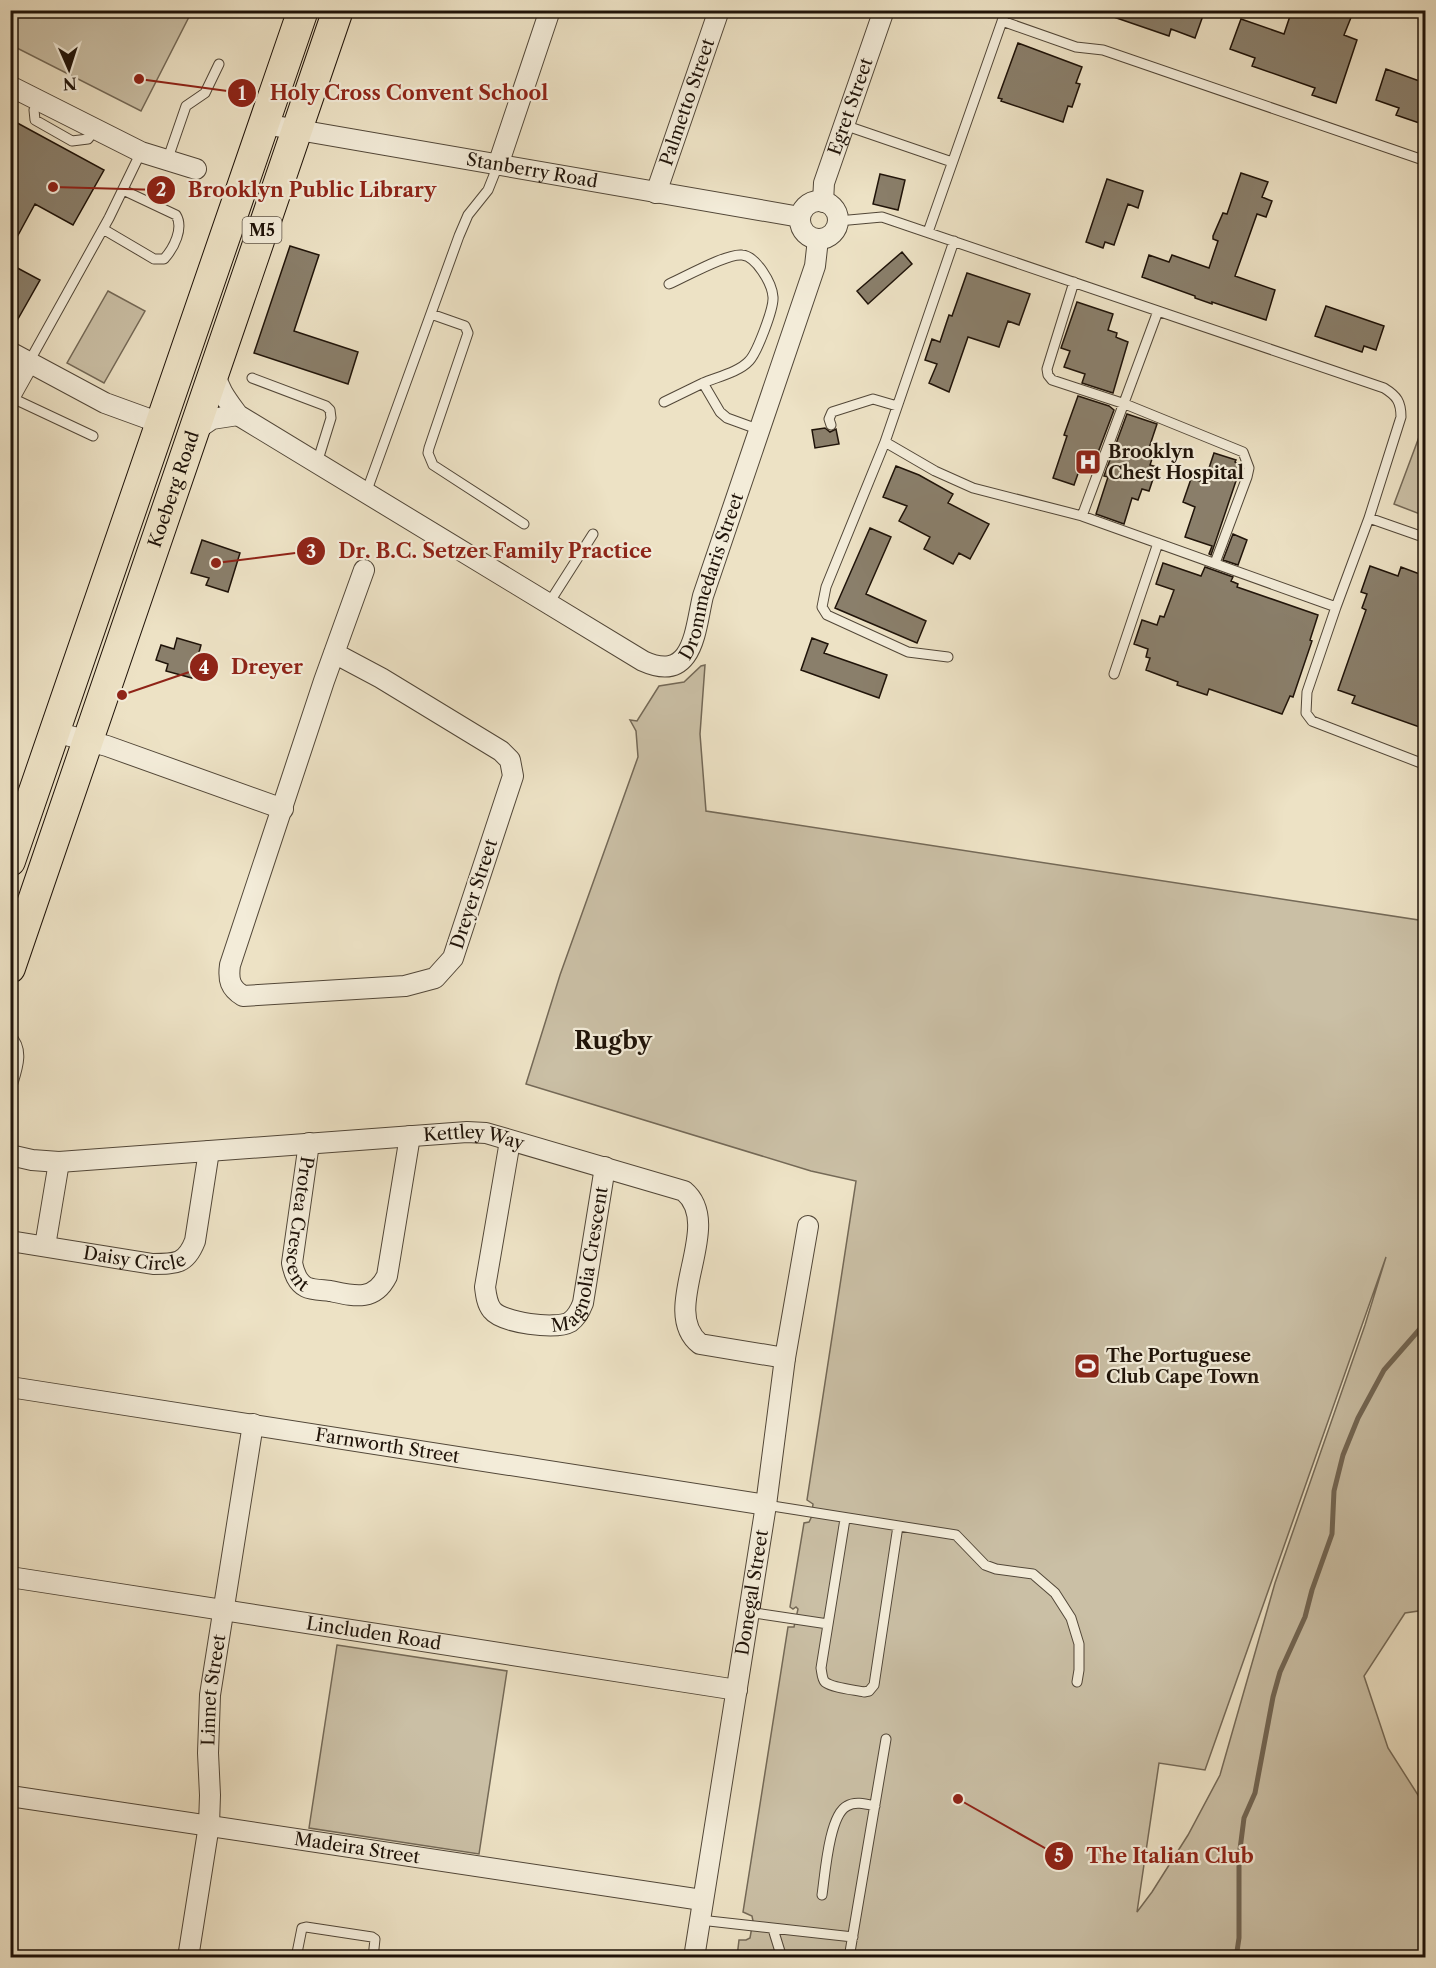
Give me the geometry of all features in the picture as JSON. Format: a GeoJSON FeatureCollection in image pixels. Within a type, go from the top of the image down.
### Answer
{"type":"FeatureCollection","features":[{"type":"Feature","properties":{"kind":"main road","name":"Koeberg Road"},"geometry":{"type":"LineString","coordinates":[[10,861],[303,10]]}},
{"type":"Feature","properties":{"kind":"main road","name":"Koeberg Road"},"geometry":{"type":"LineString","coordinates":[[10,968],[338,10]]}},
{"type":"Feature","properties":{"kind":"street","name":"Palmetto Street"},"geometry":{"type":"LineString","coordinates":[[656,193],[719,10]]}},
{"type":"Feature","properties":{"kind":"street","name":"Egret Street"},"geometry":{"type":"LineString","coordinates":[[823,202],[824,183],[884,10]]}},
{"type":"Feature","properties":{"kind":"street"},"geometry":{"type":"LineString","coordinates":[[498,165],[547,11]]}},
{"type":"Feature","properties":{"kind":"street"},"geometry":{"type":"LineString","coordinates":[[10,86],[141,152],[196,169]]}},
{"type":"Feature","properties":{"kind":"street","name":"Stanberry Road"},"geometry":{"type":"LineString","coordinates":[[264,124],[800,217]]}},
{"type":"Feature","properties":{"kind":"street"},"geometry":{"type":"LineString","coordinates":[[814,202],[823,202],[834,208],[838,221],[836,229],[830,236],[818,239],[804,232],[800,217],[806,206],[814,202]]}},
{"type":"Feature","properties":{"kind":"street","name":"Drommedaris Street"},"geometry":{"type":"LineString","coordinates":[[214,369],[222,395],[238,415],[643,661],[661,667],[686,657],[693,643],[703,596],[815,266],[818,239]]}},
{"type":"Feature","properties":{"kind":"street"},"geometry":{"type":"LineString","coordinates":[[10,352],[105,403],[160,423]]}},
{"type":"Feature","properties":{"kind":"street"},"geometry":{"type":"LineString","coordinates":[[10,397],[29,362]]}},
{"type":"Feature","properties":{"kind":"street"},"geometry":{"type":"LineString","coordinates":[[193,432],[212,418],[238,415]]}},
{"type":"Feature","properties":{"kind":"street","name":"Dreyer Street"},"geometry":{"type":"LineString","coordinates":[[334,653],[364,668],[501,751],[510,760],[513,776],[453,958],[435,978],[405,986],[243,996],[234,991],[229,980],[230,965],[324,681],[334,653],[364,570]]}},
{"type":"Feature","properties":{"kind":"street"},"geometry":{"type":"LineString","coordinates":[[55,732],[88,743],[107,746],[283,809]]}},
{"type":"Feature","properties":{"kind":"street","name":"Kettley Way"},"geometry":{"type":"LineString","coordinates":[[10,1155],[32,1160],[59,1162],[467,1132],[486,1133],[684,1191],[695,1205],[699,1222],[685,1312],[686,1324],[694,1339],[700,1344],[785,1358]]}},
{"type":"Feature","properties":{"kind":"street","name":"Protea Crescent"},"geometry":{"type":"LineString","coordinates":[[309,1143],[292,1263],[293,1271],[296,1278],[307,1287],[355,1296],[375,1291],[383,1284],[387,1276],[410,1136]]}},
{"type":"Feature","properties":{"kind":"street","name":"Magnolia Crescent"},"geometry":{"type":"LineString","coordinates":[[510,1141],[485,1287],[492,1310],[499,1316],[510,1320],[553,1327],[570,1322],[578,1315],[583,1303],[605,1167]]}},
{"type":"Feature","properties":{"kind":"street","name":"Daisy Circle"},"geometry":{"type":"LineString","coordinates":[[10,1241],[153,1264],[181,1261],[189,1254],[195,1241],[209,1151]]}},
{"type":"Feature","properties":{"kind":"street"},"geometry":{"type":"LineString","coordinates":[[45,1246],[59,1162]]}},
{"type":"Feature","properties":{"kind":"street","name":"Donegal Street"},"geometry":{"type":"LineString","coordinates":[[694,1958],[766,1505],[785,1358],[808,1226]]}},
{"type":"Feature","properties":{"kind":"street","name":"Farnworth Street"},"geometry":{"type":"LineString","coordinates":[[10,1387],[766,1505]]}},
{"type":"Feature","properties":{"kind":"street","name":"Linnet Street"},"geometry":{"type":"LineString","coordinates":[[188,1958],[209,1825],[210,1695],[253,1424]]}},
{"type":"Feature","properties":{"kind":"street","name":"Lincluden Road"},"geometry":{"type":"LineString","coordinates":[[10,1576],[737,1690]]}},
{"type":"Feature","properties":{"kind":"street","name":"Madeira Street"},"geometry":{"type":"LineString","coordinates":[[10,1796],[209,1825],[701,1910]]}},
{"type":"Feature","properties":{"kind":"lane"},"geometry":{"type":"LineString","coordinates":[[927,232],[1006,10]]}},
{"type":"Feature","properties":{"kind":"lane"},"geometry":{"type":"LineString","coordinates":[[1002,21],[1076,47],[1103,50],[1425,161]]}},
{"type":"Feature","properties":{"kind":"lane"},"geometry":{"type":"LineString","coordinates":[[167,160],[186,106],[205,93],[219,64]]}},
{"type":"Feature","properties":{"kind":"lane"},"geometry":{"type":"LineString","coordinates":[[844,125],[952,162]]}},
{"type":"Feature","properties":{"kind":"lane"},"geometry":{"type":"LineString","coordinates":[[29,362],[103,229],[141,152]]}},
{"type":"Feature","properties":{"kind":"lane"},"geometry":{"type":"LineString","coordinates":[[366,493],[468,215],[483,198],[498,165]]}},
{"type":"Feature","properties":{"kind":"lane"},"geometry":{"type":"LineString","coordinates":[[103,229],[154,259],[164,259],[168,254],[180,226],[176,215],[123,190]]}},
{"type":"Feature","properties":{"kind":"lane"},"geometry":{"type":"LineString","coordinates":[[838,221],[882,217],[1384,388],[1394,394],[1401,403],[1401,417],[1369,518],[1335,607],[1308,692],[1306,712],[1312,721],[1425,765]]}},
{"type":"Feature","properties":{"kind":"lane"},"geometry":{"type":"LineString","coordinates":[[948,657],[908,652],[827,615],[822,607],[826,587],[885,442],[954,241]]}},
{"type":"Feature","properties":{"kind":"lane"},"geometry":{"type":"LineString","coordinates":[[664,402],[748,362],[761,337],[772,305],[771,290],[757,262],[744,255],[730,256],[669,284]]}},
{"type":"Feature","properties":{"kind":"lane"},"geometry":{"type":"LineString","coordinates":[[1074,282],[1051,356],[1048,375],[1052,380],[1125,404],[1243,452],[1249,468],[1248,477],[1215,563]]}},
{"type":"Feature","properties":{"kind":"lane"},"geometry":{"type":"LineString","coordinates":[[1082,516],[1158,311]]}},
{"type":"Feature","properties":{"kind":"lane"},"geometry":{"type":"LineString","coordinates":[[431,314],[465,326],[468,333],[429,448],[429,459],[433,465],[524,524]]}},
{"type":"Feature","properties":{"kind":"lane"},"geometry":{"type":"LineString","coordinates":[[252,378],[326,406],[330,410],[331,418],[317,463]]}},
{"type":"Feature","properties":{"kind":"lane"},"geometry":{"type":"LineString","coordinates":[[703,383],[720,412],[727,418],[760,430]]}},
{"type":"Feature","properties":{"kind":"lane"},"geometry":{"type":"LineString","coordinates":[[10,397],[93,436]]}},
{"type":"Feature","properties":{"kind":"lane"},"geometry":{"type":"LineString","coordinates":[[831,425],[829,419],[832,412],[873,399],[897,406]]}},
{"type":"Feature","properties":{"kind":"lane"},"geometry":{"type":"LineString","coordinates":[[885,442],[935,471],[973,488],[1082,516],[1335,607]]}},
{"type":"Feature","properties":{"kind":"lane"},"geometry":{"type":"LineString","coordinates":[[1369,518],[1425,538]]}},
{"type":"Feature","properties":{"kind":"lane"},"geometry":{"type":"LineString","coordinates":[[549,603],[593,534]]}},
{"type":"Feature","properties":{"kind":"lane"},"geometry":{"type":"LineString","coordinates":[[1114,674],[1158,543]]}},
{"type":"Feature","properties":{"kind":"lane"},"geometry":{"type":"LineString","coordinates":[[10,1035],[19,1047],[20,1056],[10,1093]]}},
{"type":"Feature","properties":{"kind":"lane"},"geometry":{"type":"LineString","coordinates":[[766,1505],[956,1535],[986,1565],[996,1569],[1033,1574],[1045,1583],[1064,1605],[1076,1631],[1080,1656],[1077,1682]]}},
{"type":"Feature","properties":{"kind":"lane"},"geometry":{"type":"LineString","coordinates":[[845,1519],[821,1668],[824,1682],[864,1692],[868,1692],[874,1685],[898,1526]]}},
{"type":"Feature","properties":{"kind":"lane"},"geometry":{"type":"LineString","coordinates":[[748,1612],[828,1624]]}},
{"type":"Feature","properties":{"kind":"lane"},"geometry":{"type":"LineString","coordinates":[[849,1958],[886,1739]]}},
{"type":"Feature","properties":{"kind":"lane"},"geometry":{"type":"LineString","coordinates":[[822,1895],[835,1822],[841,1811],[855,1803],[875,1806]]}},
{"type":"Feature","properties":{"kind":"lane"},"geometry":{"type":"LineString","coordinates":[[701,1910],[773,1929],[852,1937]]}},
{"type":"Feature","properties":{"kind":"lane"},"geometry":{"type":"LineString","coordinates":[[296,1958],[300,1932],[306,1927],[372,1937],[376,1944],[374,1958]]}},
{"type":"Feature","properties":{"kind":"lane"},"geometry":{"type":"LineString","coordinates":[[773,1929],[782,1958]]}},
{"type":"Feature","properties":{"kind":"shaded area"},"geometry":{"type":"Polygon","coordinates":[[[10,11],[192,11],[141,111],[11,45],[10,11]]]}},
{"type":"Feature","properties":{"kind":"shaded area"},"geometry":{"type":"Polygon","coordinates":[[[108,291],[145,311],[104,383],[67,363],[108,291]]]}},
{"type":"Feature","properties":{"kind":"shaded area"},"geometry":{"type":"Polygon","coordinates":[[[1425,421],[1425,516],[1394,504],[1425,421]]]}},
{"type":"Feature","properties":{"kind":"shaded area"},"geometry":{"type":"Polygon","coordinates":[[[705,665],[700,734],[706,811],[1425,921],[1425,1610],[1405,1613],[1364,1676],[1388,1748],[1425,1806],[1425,1957],[737,1957],[739,1940],[750,1938],[753,1921],[752,1916],[743,1912],[788,1627],[794,1627],[798,1609],[790,1607],[804,1523],[809,1522],[811,1518],[813,1504],[807,1500],[856,1181],[811,1171],[526,1084],[560,975],[638,757],[636,731],[630,720],[637,721],[659,686],[684,682],[705,665]],[[1386,1257],[1205,1770],[1159,1763],[1137,1912],[1188,1835],[1220,1775],[1275,1583],[1365,1325],[1386,1257]]]}},
{"type":"Feature","properties":{"kind":"shaded area"},"geometry":{"type":"Polygon","coordinates":[[[337,1645],[507,1671],[479,1854],[309,1828],[337,1645]]]}},
{"type":"Feature","properties":{"kind":"building"},"geometry":{"type":"Polygon","coordinates":[[[1103,10],[1205,10],[1195,38],[1171,29],[1169,36],[1102,13],[1103,10]]]}},
{"type":"Feature","properties":{"kind":"building"},"geometry":{"type":"Polygon","coordinates":[[[1292,10],[1354,10],[1344,35],[1357,40],[1336,103],[1312,95],[1315,88],[1252,66],[1255,58],[1230,49],[1241,19],[1284,34],[1292,10]]]}},
{"type":"Feature","properties":{"kind":"building"},"geometry":{"type":"Polygon","coordinates":[[[1018,43],[1082,67],[1076,83],[1080,84],[1072,107],[1068,106],[1063,122],[998,98],[1018,43]]]}},
{"type":"Feature","properties":{"kind":"building"},"geometry":{"type":"Polygon","coordinates":[[[1386,69],[1425,83],[1425,125],[1396,115],[1399,108],[1376,100],[1386,69]]]}},
{"type":"Feature","properties":{"kind":"building"},"geometry":{"type":"Polygon","coordinates":[[[10,119],[104,170],[73,225],[35,204],[10,250],[10,119]]]}},
{"type":"Feature","properties":{"kind":"building"},"geometry":{"type":"Polygon","coordinates":[[[1241,173],[1268,182],[1262,197],[1272,201],[1266,217],[1257,214],[1235,276],[1275,290],[1266,320],[1212,302],[1212,304],[1142,277],[1149,255],[1169,262],[1172,255],[1209,268],[1218,241],[1213,239],[1213,236],[1223,213],[1227,214],[1241,173]]]}},
{"type":"Feature","properties":{"kind":"building"},"geometry":{"type":"Polygon","coordinates":[[[880,174],[905,180],[898,210],[873,204],[880,174]]]}},
{"type":"Feature","properties":{"kind":"building"},"geometry":{"type":"Polygon","coordinates":[[[1107,179],[1143,191],[1138,208],[1128,204],[1114,245],[1105,242],[1103,248],[1086,242],[1107,179]]]}},
{"type":"Feature","properties":{"kind":"building"},"geometry":{"type":"Polygon","coordinates":[[[290,246],[319,255],[294,331],[358,352],[348,384],[254,353],[290,246]]]}},
{"type":"Feature","properties":{"kind":"building"},"geometry":{"type":"Polygon","coordinates":[[[902,252],[912,264],[868,304],[857,291],[902,252]]]}},
{"type":"Feature","properties":{"kind":"building"},"geometry":{"type":"Polygon","coordinates":[[[10,264],[40,280],[10,333],[10,264]]]}},
{"type":"Feature","properties":{"kind":"building"},"geometry":{"type":"Polygon","coordinates":[[[967,273],[1030,294],[1019,325],[1008,321],[999,347],[968,337],[949,392],[929,383],[937,364],[925,360],[932,339],[940,342],[967,273]]]}},
{"type":"Feature","properties":{"kind":"building"},"geometry":{"type":"Polygon","coordinates":[[[1077,302],[1113,314],[1108,330],[1117,333],[1116,337],[1128,342],[1113,393],[1082,383],[1085,374],[1064,367],[1070,351],[1061,348],[1077,302]]]}},
{"type":"Feature","properties":{"kind":"building"},"geometry":{"type":"Polygon","coordinates":[[[1326,306],[1384,326],[1376,350],[1364,346],[1362,352],[1315,336],[1326,306]]]}},
{"type":"Feature","properties":{"kind":"building"},"geometry":{"type":"Polygon","coordinates":[[[1078,396],[1109,406],[1114,410],[1091,471],[1080,468],[1074,485],[1053,478],[1067,436],[1064,435],[1078,396]]]}},
{"type":"Feature","properties":{"kind":"building"},"geometry":{"type":"Polygon","coordinates":[[[1127,414],[1157,424],[1148,451],[1154,453],[1150,465],[1157,467],[1149,491],[1142,489],[1138,500],[1132,498],[1124,524],[1096,514],[1108,477],[1104,476],[1127,414]]]}},
{"type":"Feature","properties":{"kind":"building"},"geometry":{"type":"Polygon","coordinates":[[[825,428],[830,432],[836,429],[839,444],[815,448],[812,430],[825,428]]]}},
{"type":"Feature","properties":{"kind":"building"},"geometry":{"type":"Polygon","coordinates":[[[1214,453],[1236,460],[1235,462],[1241,466],[1211,555],[1209,554],[1212,546],[1185,537],[1195,507],[1183,502],[1191,479],[1200,481],[1202,476],[1206,477],[1214,453]]]}},
{"type":"Feature","properties":{"kind":"building"},"geometry":{"type":"Polygon","coordinates":[[[896,466],[919,475],[953,494],[948,503],[989,524],[970,559],[959,553],[953,564],[924,549],[930,537],[899,521],[907,506],[883,497],[896,466]]]}},
{"type":"Feature","properties":{"kind":"building"},"geometry":{"type":"Polygon","coordinates":[[[870,528],[891,537],[866,594],[926,621],[917,643],[835,608],[870,528]]]}},
{"type":"Feature","properties":{"kind":"building"},"geometry":{"type":"Polygon","coordinates":[[[1233,534],[1247,540],[1238,565],[1223,560],[1233,534]]]}},
{"type":"Feature","properties":{"kind":"building"},"geometry":{"type":"Polygon","coordinates":[[[202,540],[240,553],[228,592],[206,585],[209,578],[191,573],[202,540]]]}},
{"type":"Feature","properties":{"kind":"building"},"geometry":{"type":"Polygon","coordinates":[[[1163,563],[1201,576],[1205,567],[1233,577],[1231,581],[1238,584],[1237,587],[1318,615],[1310,640],[1312,641],[1293,697],[1290,696],[1282,714],[1209,689],[1207,695],[1177,685],[1178,682],[1146,670],[1150,658],[1146,657],[1148,649],[1134,644],[1142,620],[1157,625],[1160,616],[1164,617],[1174,590],[1156,584],[1163,563]]]}},
{"type":"Feature","properties":{"kind":"building"},"geometry":{"type":"Polygon","coordinates":[[[1370,566],[1398,576],[1401,567],[1425,576],[1425,729],[1352,703],[1355,696],[1338,690],[1366,610],[1362,608],[1367,594],[1361,592],[1370,566]]]}},
{"type":"Feature","properties":{"kind":"building"},"geometry":{"type":"Polygon","coordinates":[[[177,638],[201,645],[192,678],[166,671],[168,664],[156,660],[161,645],[174,649],[177,638]]]}},
{"type":"Feature","properties":{"kind":"building"},"geometry":{"type":"Polygon","coordinates":[[[812,638],[828,644],[824,653],[887,675],[879,698],[801,670],[812,638]]]}},
{"type":"Feature","properties":{"kind":"waterway"},"geometry":{"type":"LineString","coordinates":[[1236,1958],[1239,1938],[1239,1857],[1244,1818],[1255,1793],[1280,1672],[1305,1617],[1332,1534],[1334,1491],[1343,1455],[1358,1418],[1384,1370],[1426,1322]]}},
{"type":"Feature","properties":{"kind":"place","name":"Holy Cross Convent School"},"geometry":{"type":"Point","coordinates":[139,79]}},
{"type":"Feature","properties":{"kind":"place","name":"Brooklyn Public Library"},"geometry":{"type":"Point","coordinates":[53,187]}},
{"type":"Feature","properties":{"kind":"place","name":"Brooklyn Chest Hospital"},"geometry":{"type":"Point","coordinates":[1088,462]}},
{"type":"Feature","properties":{"kind":"place","name":"Dr. B.C. Setzer Family Practice"},"geometry":{"type":"Point","coordinates":[216,563]}},
{"type":"Feature","properties":{"kind":"place","name":"Dreyer"},"geometry":{"type":"Point","coordinates":[122,695]}},
{"type":"Feature","properties":{"kind":"place","name":"The Portuguese Club Cape Town"},"geometry":{"type":"Point","coordinates":[1087,1366]}},
{"type":"Feature","properties":{"kind":"place","name":"The Italian Club"},"geometry":{"type":"Point","coordinates":[958,1799]}},
{"type":"Feature","properties":{"kind":"district","name":"Rugby"},"geometry":{"type":"Point","coordinates":[613,1041]}}]}
